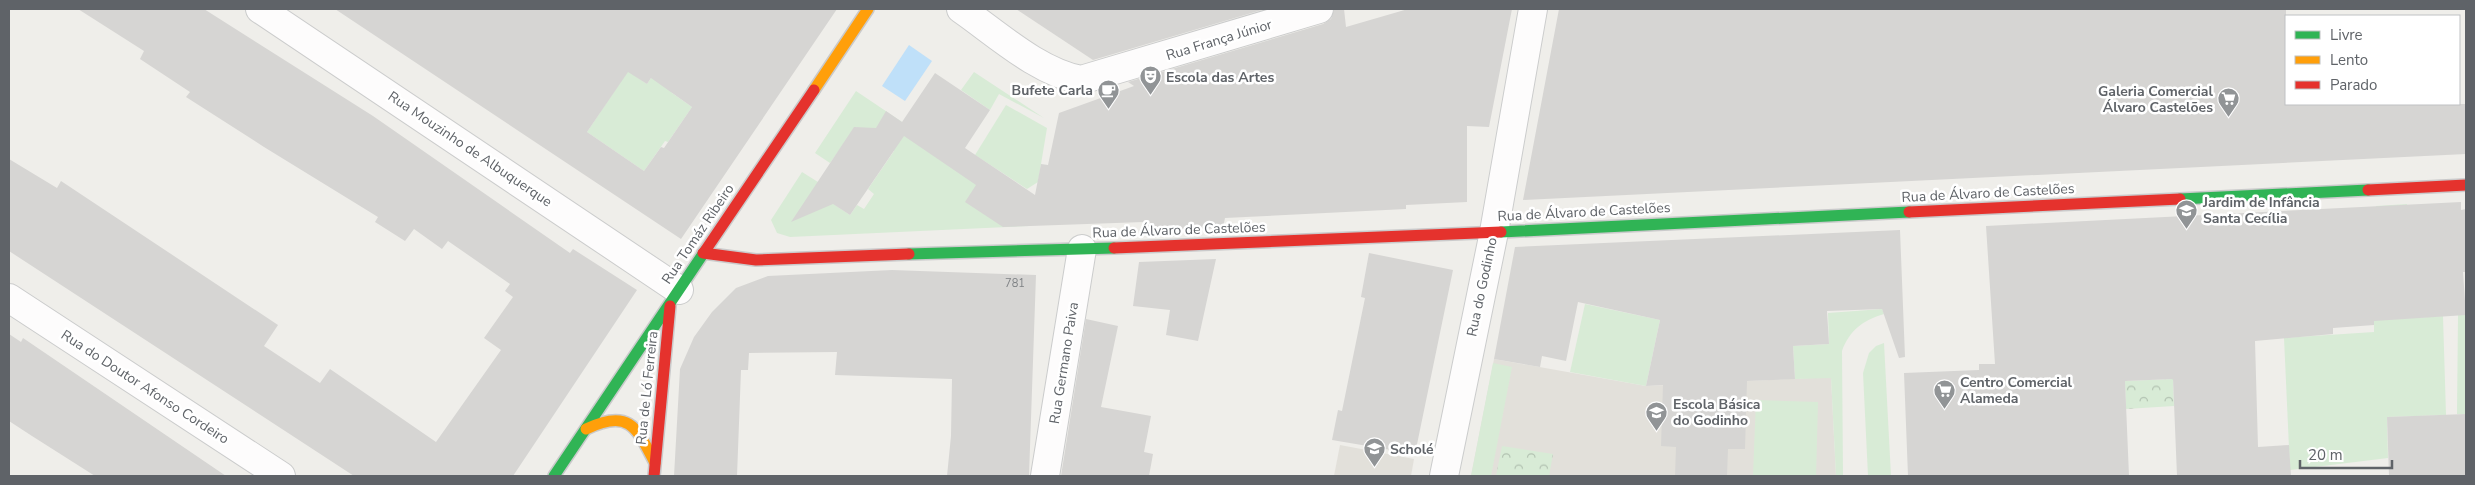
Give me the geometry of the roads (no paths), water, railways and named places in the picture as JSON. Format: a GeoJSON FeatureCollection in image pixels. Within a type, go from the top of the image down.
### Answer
{"type":"FeatureCollection","features":[{"type":"Feature","properties":{"kind":"street","name":"Rua Mouzinho de Albuquerque"},"geometry":{"type":"LineString","coordinates":[[260,9],[675,296]]}},
{"type":"Feature","properties":{"kind":"street","name":"Rua Tomáz Ribeiro"},"geometry":{"type":"LineString","coordinates":[[554,476],[868,9]]}},
{"type":"Feature","properties":{"kind":"street","name":"Rua França Júnior"},"geometry":{"type":"LineString","coordinates":[[961,9],[1044,67],[1062,76],[1081,80],[1319,9]]}},
{"type":"Feature","properties":{"kind":"street","name":"Rua do Godinho"},"geometry":{"type":"LineString","coordinates":[[1444,476],[1494,232],[1533,9]]}},
{"type":"Feature","properties":{"kind":"street","name":"Rua de Álvaro de Castelões"},"geometry":{"type":"LineString","coordinates":[[703,253],[756,260],[794,260],[874,255],[1082,249],[1494,232],[2466,185]]}},
{"type":"Feature","properties":{"kind":"street","name":"Rua Germano Paiva"},"geometry":{"type":"LineString","coordinates":[[1045,476],[1082,249]]}},
{"type":"Feature","properties":{"kind":"street","name":"Rua de Ló Ferreira"},"geometry":{"type":"LineString","coordinates":[[654,476],[675,296]]}},
{"type":"Feature","properties":{"kind":"street","name":"Rua do Doutor Afonso Cordeiro"},"geometry":{"type":"LineString","coordinates":[[9,298],[281,476]]}},
{"type":"Feature","properties":{"kind":"street"},"geometry":{"type":"LineString","coordinates":[[586,429],[596,423],[612,421],[628,423],[639,432],[655,463]]}},
{"type":"Feature","properties":{"kind":"water"},"geometry":{"type":"Polygon","coordinates":[[[909,45],[932,61],[905,101],[882,86],[909,45]]]}},
{"type":"Feature","properties":{"kind":"place","name":"Escola das Artes"},"geometry":{"type":"Point","coordinates":[1150,96]}},
{"type":"Feature","properties":{"kind":"place","name":"Bufete Carla"},"geometry":{"type":"Point","coordinates":[1109,109]}},
{"type":"Feature","properties":{"kind":"place","name":"Galeria Comercial Álvaro Castelões"},"geometry":{"type":"Point","coordinates":[2229,118]}},
{"type":"Feature","properties":{"kind":"place","name":"Jardim de Infância Santa Cecília"},"geometry":{"type":"Point","coordinates":[2187,229]}},
{"type":"Feature","properties":{"kind":"place","name":"Centro Comercial Alameda"},"geometry":{"type":"Point","coordinates":[1944,409]}},
{"type":"Feature","properties":{"kind":"place","name":"Escola Básica do Godinho"},"geometry":{"type":"Point","coordinates":[1657,431]}},
{"type":"Feature","properties":{"kind":"place","name":"Scholé"},"geometry":{"type":"Point","coordinates":[1374,468]}}]}
